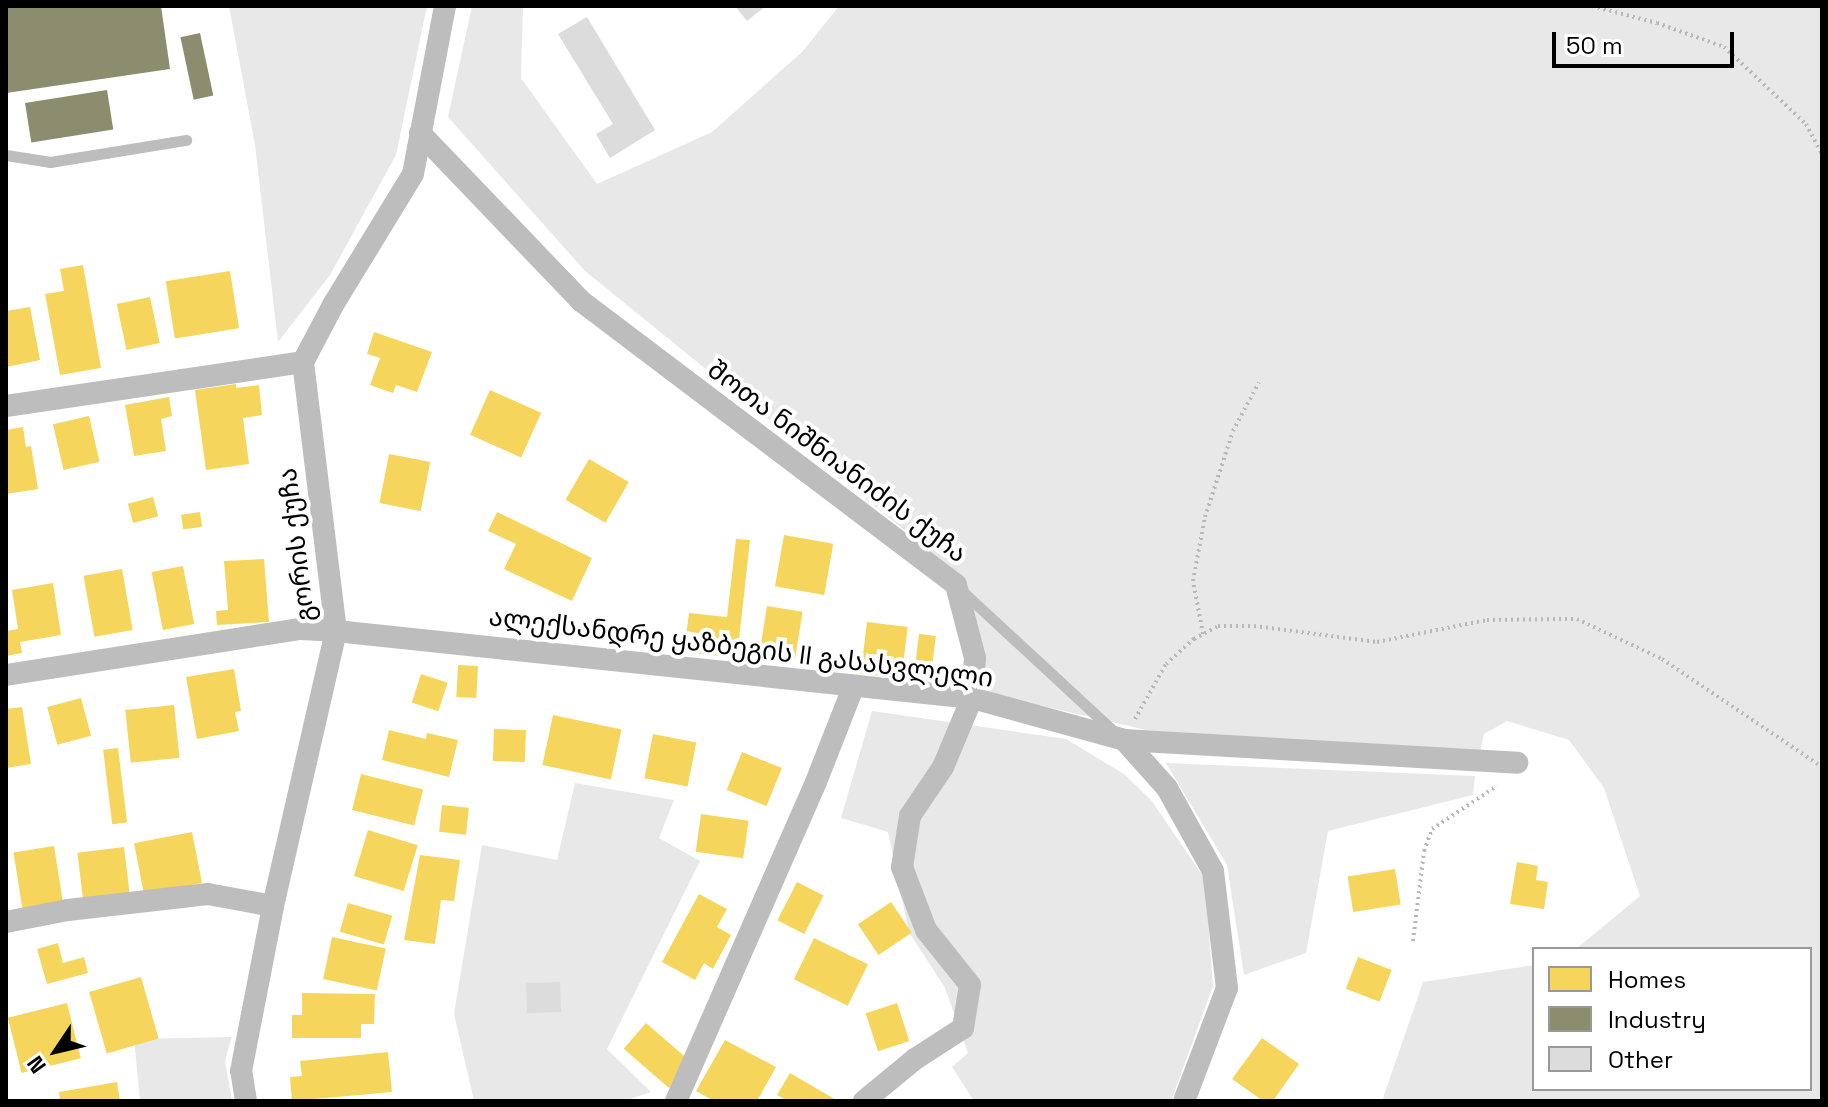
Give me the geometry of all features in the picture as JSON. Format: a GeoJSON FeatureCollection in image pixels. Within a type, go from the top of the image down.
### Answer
{"type":"FeatureCollection","features":[{"type":"Feature","properties":{"kind":"street"},"geometry":{"type":"LineString","coordinates":[[6,406],[303,362],[333,305],[413,174],[445,6]]}},
{"type":"Feature","properties":{"kind":"street","name":"შოთა ნიშნიანიძის ქუჩა"},"geometry":{"type":"LineString","coordinates":[[420,133],[581,301],[956,585],[975,658],[972,698],[943,767],[910,816],[902,867],[926,930],[970,985],[963,1028],[915,1059],[864,1101]]}},
{"type":"Feature","properties":{"kind":"street","name":"გორის ქუჩა"},"geometry":{"type":"LineString","coordinates":[[246,1101],[241,1071],[273,906],[336,631],[303,362]]}},
{"type":"Feature","properties":{"kind":"street","name":"ალექსანდრე ყაზბეგის II გასასვლელი"},"geometry":{"type":"LineString","coordinates":[[6,675],[300,629],[336,631],[972,698],[1124,740],[1517,763]]}},
{"type":"Feature","properties":{"kind":"street"},"geometry":{"type":"LineString","coordinates":[[676,1101],[816,782],[854,685]]}},
{"type":"Feature","properties":{"kind":"street"},"geometry":{"type":"LineString","coordinates":[[1124,740],[1167,788],[1213,871],[1227,988],[1184,1101]]}},
{"type":"Feature","properties":{"kind":"street"},"geometry":{"type":"LineString","coordinates":[[6,922],[68,910],[208,894],[273,906]]}},
{"type":"Feature","properties":{"kind":"lane"},"geometry":{"type":"LineString","coordinates":[[6,155],[50,162],[186,140]]}},
{"type":"Feature","properties":{"kind":"lane"},"geometry":{"type":"LineString","coordinates":[[956,585],[1124,740]]}},
{"type":"Feature","properties":{"kind":"path"},"geometry":{"type":"LineString","coordinates":[[1592,6],[1657,23],[1724,47],[1806,124],[1822,154]]}},
{"type":"Feature","properties":{"kind":"path"},"geometry":{"type":"LineString","coordinates":[[1203,634],[1193,581],[1205,517],[1233,431],[1259,382]]}},
{"type":"Feature","properties":{"kind":"path"},"geometry":{"type":"LineString","coordinates":[[1124,740],[1166,664],[1218,626],[1254,626],[1377,642],[1487,620],[1577,619],[1662,659],[1822,767]]}},
{"type":"Feature","properties":{"kind":"path"},"geometry":{"type":"LineString","coordinates":[[1413,941],[1424,851],[1432,829],[1491,793],[1517,763]]}},
{"type":"Feature","properties":{"kind":"shaded area"},"geometry":{"type":"Polygon","coordinates":[[[229,6],[427,6],[396,155],[330,275],[278,342],[255,145],[229,6]]]}},
{"type":"Feature","properties":{"kind":"shaded area"},"geometry":{"type":"Polygon","coordinates":[[[472,6],[523,6],[521,78],[597,184],[712,132],[803,51],[839,6],[1822,6],[1822,1101],[1382,1101],[1423,982],[1532,965],[1532,1091],[1812,1091],[1812,947],[1578,947],[1640,896],[1604,788],[1569,740],[1507,721],[1484,734],[1480,752],[1146,730],[987,693],[981,641],[961,576],[585,271],[448,117],[472,6]]]}},
{"type":"Feature","properties":{"kind":"shaded area"},"geometry":{"type":"Polygon","coordinates":[[[872,711],[1066,739],[1124,774],[1151,800],[1205,879],[1213,986],[1171,1101],[974,1101],[952,1067],[968,1053],[945,988],[909,932],[888,832],[841,818],[872,711]]]}},
{"type":"Feature","properties":{"kind":"shaded area"},"geometry":{"type":"Polygon","coordinates":[[[1166,763],[1475,776],[1473,795],[1328,831],[1306,953],[1244,975],[1227,865],[1166,763]]]}},
{"type":"Feature","properties":{"kind":"shaded area"},"geometry":{"type":"Polygon","coordinates":[[[575,783],[674,800],[659,838],[700,861],[607,1049],[651,1092],[624,1101],[474,1101],[454,1014],[482,845],[557,860],[575,783]]]}},
{"type":"Feature","properties":{"kind":"shaded area"},"geometry":{"type":"Polygon","coordinates":[[[232,1037],[225,1060],[232,1101],[140,1101],[134,1039],[232,1037]]]}},
{"type":"Feature","properties":{"kind":"building: Homes"},"geometry":{"type":"Polygon","coordinates":[[[83,265],[101,368],[60,375],[45,294],[64,291],[60,269],[83,265]]]}},
{"type":"Feature","properties":{"kind":"building: Homes"},"geometry":{"type":"Polygon","coordinates":[[[230,271],[239,328],[175,338],[166,281],[230,271]]]}},
{"type":"Feature","properties":{"kind":"building: Homes"},"geometry":{"type":"Polygon","coordinates":[[[150,297],[160,343],[127,350],[117,304],[150,297]]]}},
{"type":"Feature","properties":{"kind":"building: Homes"},"geometry":{"type":"Polygon","coordinates":[[[30,307],[40,360],[6,367],[6,311],[30,307]]]}},
{"type":"Feature","properties":{"kind":"building: Homes"},"geometry":{"type":"Polygon","coordinates":[[[374,332],[432,352],[417,392],[396,385],[393,393],[370,385],[380,358],[367,354],[374,332]]]}},
{"type":"Feature","properties":{"kind":"building: Homes"},"geometry":{"type":"Polygon","coordinates":[[[236,384],[236,388],[259,385],[262,415],[243,418],[249,464],[206,470],[195,390],[236,384]]]}},
{"type":"Feature","properties":{"kind":"building: Homes"},"geometry":{"type":"Polygon","coordinates":[[[490,390],[541,413],[521,458],[470,435],[490,390]]]}},
{"type":"Feature","properties":{"kind":"building: Homes"},"geometry":{"type":"Polygon","coordinates":[[[169,397],[172,416],[161,419],[166,451],[134,456],[125,405],[169,397]]]}},
{"type":"Feature","properties":{"kind":"building: Homes"},"geometry":{"type":"Polygon","coordinates":[[[89,416],[100,462],[64,470],[53,424],[89,416]]]}},
{"type":"Feature","properties":{"kind":"building: Homes"},"geometry":{"type":"Polygon","coordinates":[[[23,427],[26,447],[31,446],[38,489],[6,494],[6,430],[23,427]]]}},
{"type":"Feature","properties":{"kind":"building: Homes"},"geometry":{"type":"Polygon","coordinates":[[[389,454],[430,462],[421,511],[379,503],[389,454]]]}},
{"type":"Feature","properties":{"kind":"building: Homes"},"geometry":{"type":"Polygon","coordinates":[[[589,459],[629,482],[605,523],[566,500],[589,459]]]}},
{"type":"Feature","properties":{"kind":"building: Homes"},"geometry":{"type":"Polygon","coordinates":[[[153,497],[158,516],[133,523],[128,504],[153,497]]]}},
{"type":"Feature","properties":{"kind":"building: Homes"},"geometry":{"type":"Polygon","coordinates":[[[200,512],[202,527],[183,529],[181,515],[200,512]]]}},
{"type":"Feature","properties":{"kind":"building: Homes"},"geometry":{"type":"Polygon","coordinates":[[[497,512],[592,558],[572,601],[504,569],[516,544],[488,531],[497,512]]]}},
{"type":"Feature","properties":{"kind":"building: Homes"},"geometry":{"type":"Polygon","coordinates":[[[784,535],[833,544],[824,595],[775,586],[784,535]]]}},
{"type":"Feature","properties":{"kind":"building: Homes"},"geometry":{"type":"Polygon","coordinates":[[[736,539],[750,540],[737,658],[684,652],[689,613],[727,617],[736,539]]]}},
{"type":"Feature","properties":{"kind":"building: Homes"},"geometry":{"type":"Polygon","coordinates":[[[264,559],[269,622],[217,625],[216,611],[228,610],[224,561],[264,559]]]}},
{"type":"Feature","properties":{"kind":"building: Homes"},"geometry":{"type":"Polygon","coordinates":[[[183,566],[194,624],[163,630],[152,572],[183,566]]]}},
{"type":"Feature","properties":{"kind":"building: Homes"},"geometry":{"type":"Polygon","coordinates":[[[122,569],[133,630],[94,637],[84,576],[122,569]]]}},
{"type":"Feature","properties":{"kind":"building: Homes"},"geometry":{"type":"Polygon","coordinates":[[[53,583],[61,635],[20,642],[22,653],[6,656],[6,631],[18,629],[12,590],[53,583]]]}},
{"type":"Feature","properties":{"kind":"building: Homes"},"geometry":{"type":"Polygon","coordinates":[[[767,606],[803,612],[795,659],[759,653],[767,606]]]}},
{"type":"Feature","properties":{"kind":"building: Homes"},"geometry":{"type":"Polygon","coordinates":[[[867,622],[908,627],[901,679],[861,674],[867,622]]]}},
{"type":"Feature","properties":{"kind":"building: Homes"},"geometry":{"type":"Polygon","coordinates":[[[919,634],[936,636],[929,693],[912,691],[919,634]]]}},
{"type":"Feature","properties":{"kind":"building: Homes"},"geometry":{"type":"Polygon","coordinates":[[[458,665],[478,666],[476,698],[456,697],[458,665]]]}},
{"type":"Feature","properties":{"kind":"building: Homes"},"geometry":{"type":"Polygon","coordinates":[[[234,669],[241,711],[235,712],[239,731],[197,739],[186,677],[234,669]]]}},
{"type":"Feature","properties":{"kind":"building: Homes"},"geometry":{"type":"Polygon","coordinates":[[[421,674],[448,683],[438,711],[412,703],[421,674]]]}},
{"type":"Feature","properties":{"kind":"building: Homes"},"geometry":{"type":"Polygon","coordinates":[[[81,698],[91,736],[57,745],[47,707],[81,698]]]}},
{"type":"Feature","properties":{"kind":"building: Homes"},"geometry":{"type":"Polygon","coordinates":[[[174,705],[180,758],[131,763],[125,710],[174,705]]]}},
{"type":"Feature","properties":{"kind":"building: Homes"},"geometry":{"type":"Polygon","coordinates":[[[22,707],[31,764],[6,768],[6,709],[22,707]]]}},
{"type":"Feature","properties":{"kind":"building: Homes"},"geometry":{"type":"Polygon","coordinates":[[[553,715],[621,730],[611,779],[542,765],[553,715]]]}},
{"type":"Feature","properties":{"kind":"building: Homes"},"geometry":{"type":"Polygon","coordinates":[[[494,729],[526,730],[525,762],[493,761],[494,729]]]}},
{"type":"Feature","properties":{"kind":"building: Homes"},"geometry":{"type":"Polygon","coordinates":[[[389,730],[426,739],[427,733],[458,740],[449,777],[382,760],[389,730]]]}},
{"type":"Feature","properties":{"kind":"building: Homes"},"geometry":{"type":"Polygon","coordinates":[[[653,734],[696,742],[688,787],[644,778],[653,734]]]}},
{"type":"Feature","properties":{"kind":"building: Homes"},"geometry":{"type":"Polygon","coordinates":[[[118,748],[127,822],[112,824],[103,750],[118,748]]]}},
{"type":"Feature","properties":{"kind":"building: Homes"},"geometry":{"type":"Polygon","coordinates":[[[742,752],[782,768],[767,806],[727,790],[742,752]]]}},
{"type":"Feature","properties":{"kind":"building: Homes"},"geometry":{"type":"Polygon","coordinates":[[[361,774],[423,789],[414,825],[352,810],[361,774]]]}},
{"type":"Feature","properties":{"kind":"building: Homes"},"geometry":{"type":"Polygon","coordinates":[[[442,805],[469,808],[466,835],[439,832],[442,805]]]}},
{"type":"Feature","properties":{"kind":"building: Homes"},"geometry":{"type":"Polygon","coordinates":[[[701,814],[749,821],[743,858],[696,852],[701,814]]]}},
{"type":"Feature","properties":{"kind":"building: Homes"},"geometry":{"type":"Polygon","coordinates":[[[368,830],[418,845],[404,891],[354,876],[368,830]]]}},
{"type":"Feature","properties":{"kind":"building: Homes"},"geometry":{"type":"Polygon","coordinates":[[[192,832],[202,883],[144,894],[134,843],[192,832]]]}},
{"type":"Feature","properties":{"kind":"building: Homes"},"geometry":{"type":"Polygon","coordinates":[[[54,846],[64,906],[23,913],[14,852],[54,846]]]}},
{"type":"Feature","properties":{"kind":"building: Homes"},"geometry":{"type":"Polygon","coordinates":[[[124,847],[130,893],[83,898],[77,853],[124,847]]]}},
{"type":"Feature","properties":{"kind":"building: Homes"},"geometry":{"type":"Polygon","coordinates":[[[420,855],[460,860],[454,901],[441,900],[435,944],[404,940],[420,855]]]}},
{"type":"Feature","properties":{"kind":"building: Homes"},"geometry":{"type":"Polygon","coordinates":[[[1517,862],[1538,866],[1536,880],[1548,882],[1544,909],[1510,904],[1517,862]]]}},
{"type":"Feature","properties":{"kind":"building: Homes"},"geometry":{"type":"Polygon","coordinates":[[[1395,869],[1401,905],[1353,912],[1348,877],[1395,869]]]}},
{"type":"Feature","properties":{"kind":"building: Homes"},"geometry":{"type":"Polygon","coordinates":[[[797,882],[824,896],[804,934],[777,920],[797,882]]]}},
{"type":"Feature","properties":{"kind":"building: Homes"},"geometry":{"type":"Polygon","coordinates":[[[699,894],[727,909],[717,927],[731,935],[713,969],[704,963],[695,980],[662,962],[699,894]]]}},
{"type":"Feature","properties":{"kind":"building: Homes"},"geometry":{"type":"Polygon","coordinates":[[[891,902],[912,933],[879,955],[858,924],[891,902]]]}},
{"type":"Feature","properties":{"kind":"building: Homes"},"geometry":{"type":"Polygon","coordinates":[[[348,903],[392,916],[384,945],[340,932],[348,903]]]}},
{"type":"Feature","properties":{"kind":"building: Homes"},"geometry":{"type":"Polygon","coordinates":[[[332,937],[386,948],[377,990],[323,979],[332,937]]]}},
{"type":"Feature","properties":{"kind":"building: Homes"},"geometry":{"type":"Polygon","coordinates":[[[814,938],[868,964],[848,1006],[794,979],[814,938]]]}},
{"type":"Feature","properties":{"kind":"building: Homes"},"geometry":{"type":"Polygon","coordinates":[[[58,943],[63,963],[84,957],[88,973],[47,984],[37,949],[58,943]]]}},
{"type":"Feature","properties":{"kind":"building: Homes"},"geometry":{"type":"Polygon","coordinates":[[[1358,957],[1392,970],[1379,1002],[1346,989],[1358,957]]]}},
{"type":"Feature","properties":{"kind":"building: Homes"},"geometry":{"type":"Polygon","coordinates":[[[141,977],[159,1039],[107,1053],[89,992],[141,977]]]}},
{"type":"Feature","properties":{"kind":"building: Homes"},"geometry":{"type":"Polygon","coordinates":[[[302,993],[375,994],[374,1024],[361,1024],[361,1038],[292,1038],[292,1015],[302,1015],[302,993]]]}},
{"type":"Feature","properties":{"kind":"building: Homes"},"geometry":{"type":"Polygon","coordinates":[[[67,1003],[81,1058],[22,1073],[8,1018],[67,1003]]]}},
{"type":"Feature","properties":{"kind":"building: Homes"},"geometry":{"type":"Polygon","coordinates":[[[897,1003],[909,1041],[878,1051],[866,1013],[897,1003]]]}},
{"type":"Feature","properties":{"kind":"building: Homes"},"geometry":{"type":"Polygon","coordinates":[[[646,1023],[691,1062],[669,1088],[624,1049],[646,1023]]]}},
{"type":"Feature","properties":{"kind":"building: Homes"},"geometry":{"type":"Polygon","coordinates":[[[1262,1038],[1299,1064],[1273,1101],[1263,1101],[1232,1079],[1262,1038]]]}},
{"type":"Feature","properties":{"kind":"building: Homes"},"geometry":{"type":"Polygon","coordinates":[[[725,1040],[776,1067],[757,1101],[714,1101],[696,1091],[725,1040]]]}},
{"type":"Feature","properties":{"kind":"building: Homes"},"geometry":{"type":"Polygon","coordinates":[[[388,1052],[392,1092],[292,1101],[290,1077],[302,1076],[300,1061],[388,1052]]]}},
{"type":"Feature","properties":{"kind":"building: Homes"},"geometry":{"type":"Polygon","coordinates":[[[790,1073],[838,1101],[788,1101],[777,1095],[790,1073]]]}},
{"type":"Feature","properties":{"kind":"building: Homes"},"geometry":{"type":"Polygon","coordinates":[[[117,1082],[120,1101],[60,1101],[59,1092],[117,1082]]]}},
{"type":"Feature","properties":{"kind":"building: Industry"},"geometry":{"type":"Polygon","coordinates":[[[6,6],[161,6],[170,69],[6,93],[6,6]]]}},
{"type":"Feature","properties":{"kind":"building: Industry"},"geometry":{"type":"Polygon","coordinates":[[[200,33],[213,96],[194,100],[180,37],[200,33]]]}},
{"type":"Feature","properties":{"kind":"building: Industry"},"geometry":{"type":"Polygon","coordinates":[[[107,90],[113,130],[31,142],[25,103],[107,90]]]}},
{"type":"Feature","properties":{"kind":"building: Other"},"geometry":{"type":"Polygon","coordinates":[[[735,6],[766,6],[747,21],[735,6]]]}},
{"type":"Feature","properties":{"kind":"building: Other"},"geometry":{"type":"Polygon","coordinates":[[[587,17],[655,130],[610,158],[596,134],[613,124],[558,34],[587,17]]]}},
{"type":"Feature","properties":{"kind":"building: Other"},"geometry":{"type":"Polygon","coordinates":[[[560,982],[561,1012],[527,1013],[526,983],[560,982]]]}}]}
